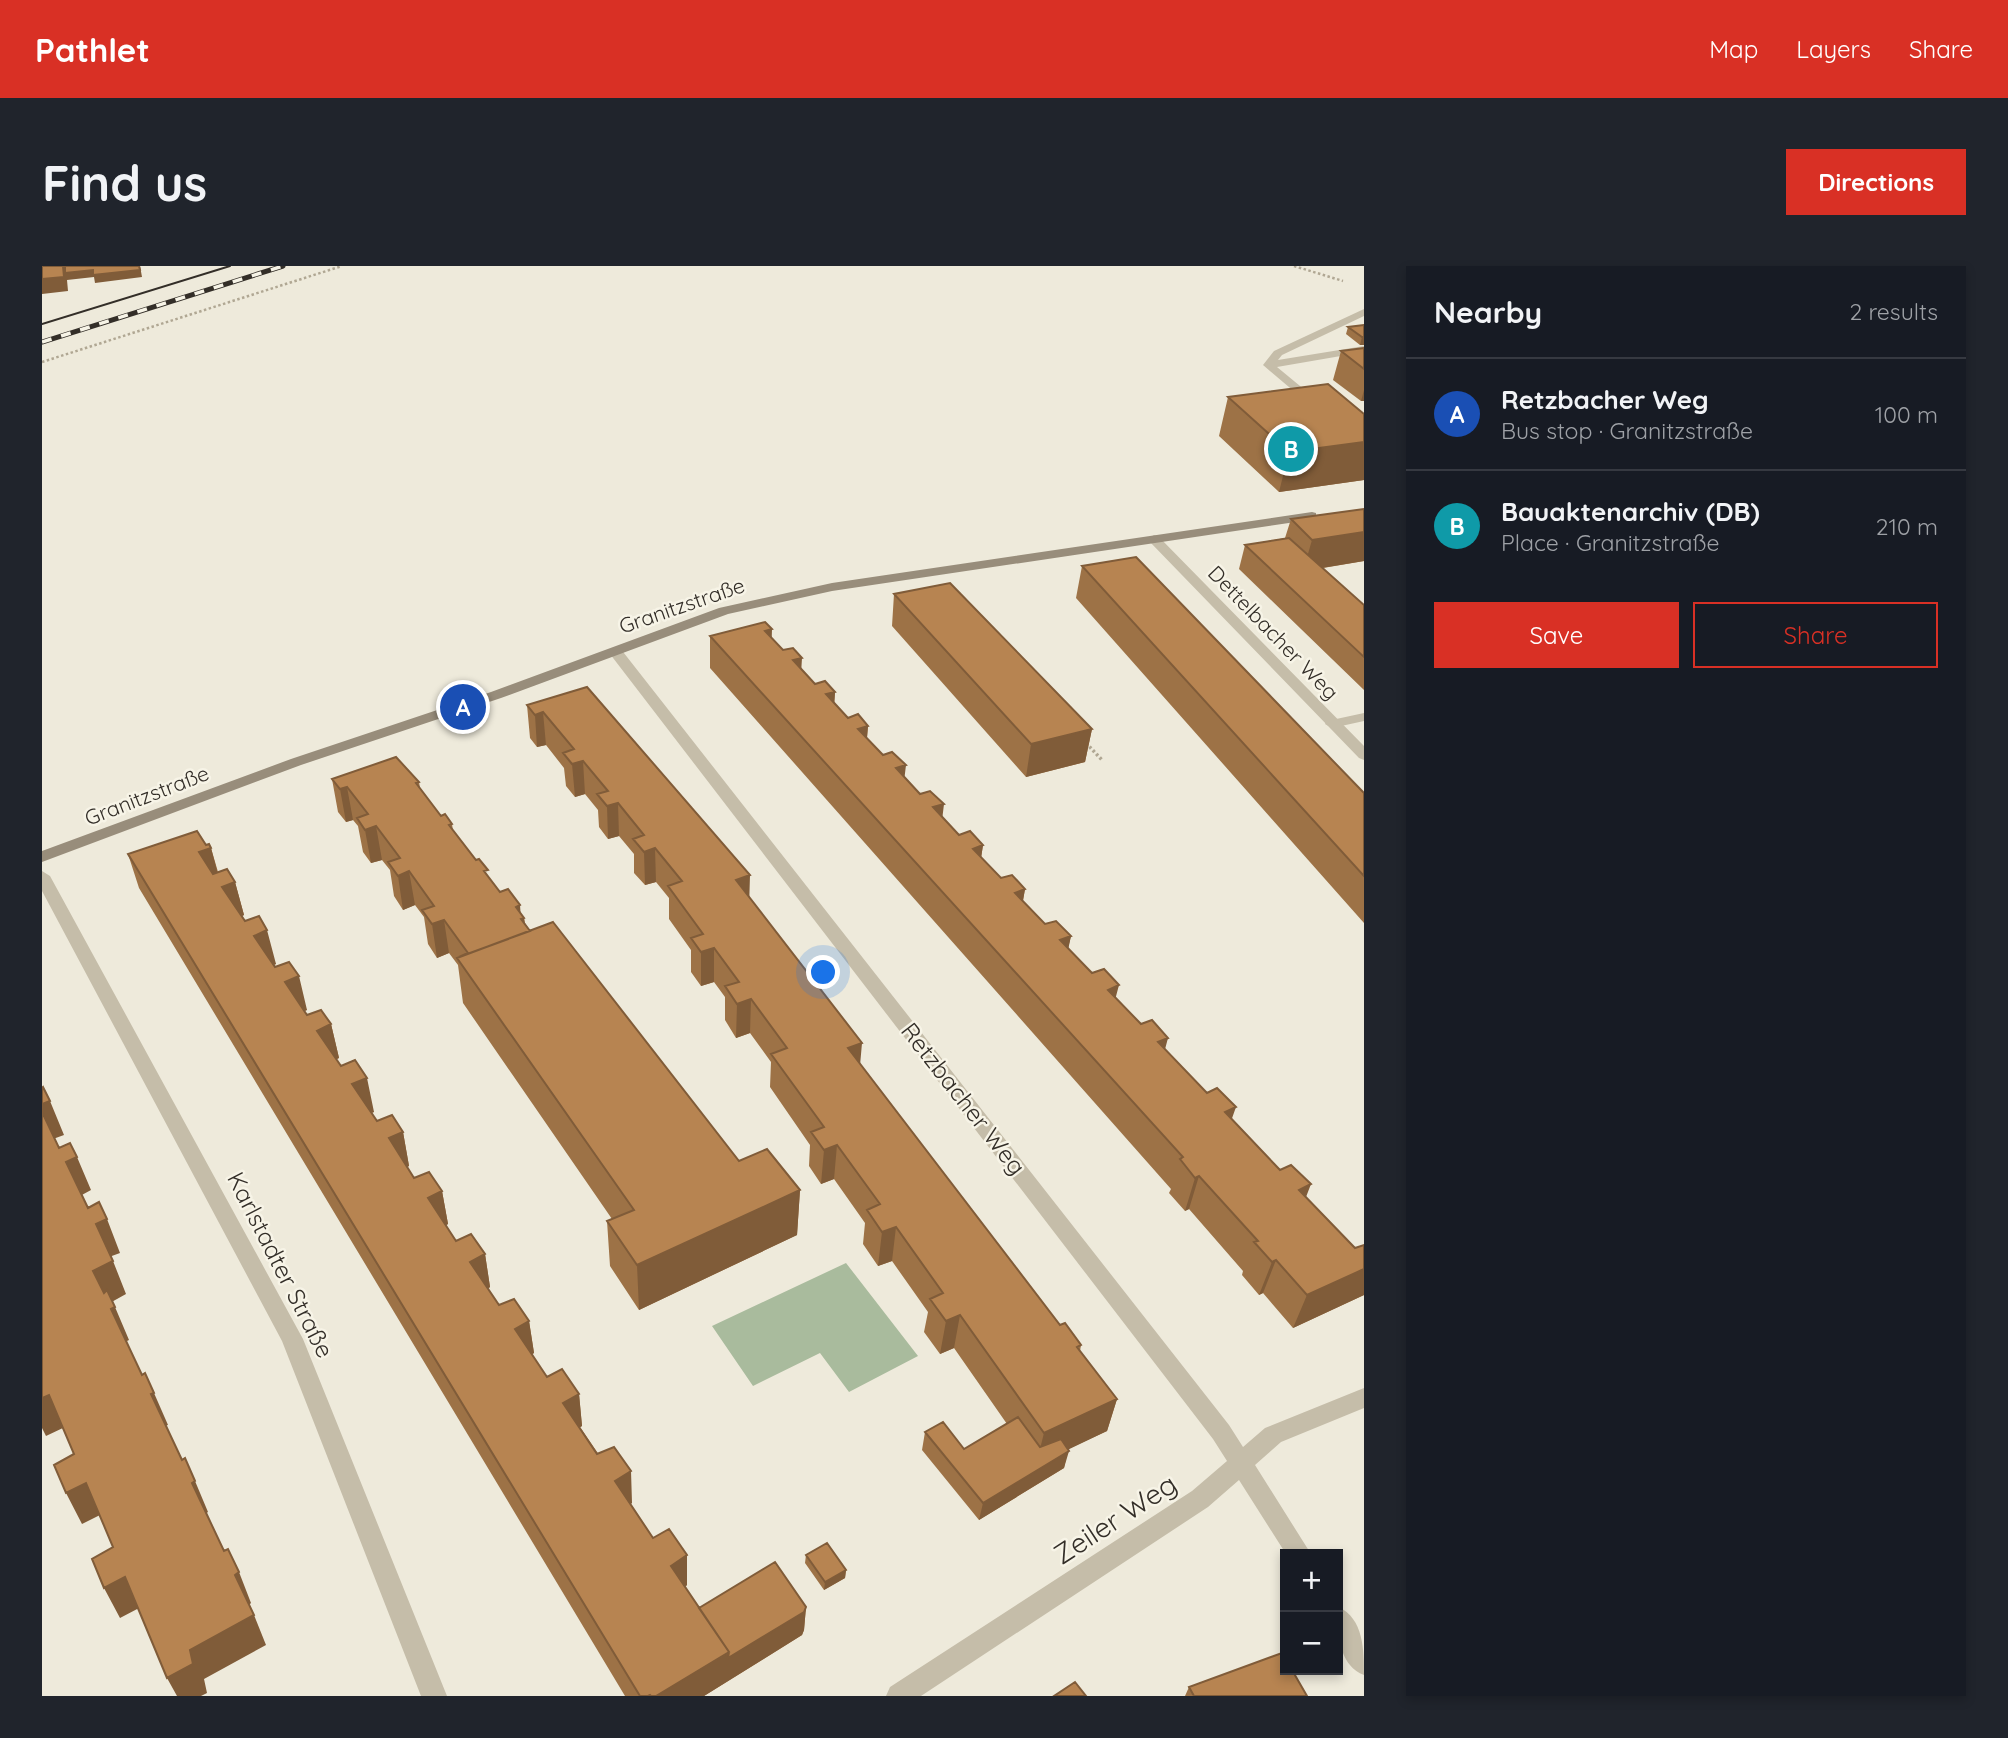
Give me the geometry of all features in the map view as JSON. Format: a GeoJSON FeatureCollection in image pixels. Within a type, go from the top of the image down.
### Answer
{"type":"FeatureCollection","features":[{"type":"Feature","properties":{"kind":"main road","name":"Granitzstraße"},"geometry":{"type":"LineString","coordinates":[[42,857],[296,762],[496,695],[724,611],[832,587],[1325,515]]}},
{"type":"Feature","properties":{"kind":"street"},"geometry":{"type":"LineString","coordinates":[[1268,365],[1278,353],[1364,312]]}},
{"type":"Feature","properties":{"kind":"street"},"geometry":{"type":"LineString","coordinates":[[1268,365],[1364,349]]}},
{"type":"Feature","properties":{"kind":"street"},"geometry":{"type":"LineString","coordinates":[[1268,365],[1319,407]]}},
{"type":"Feature","properties":{"kind":"street","name":"Dettelbacher Weg"},"geometry":{"type":"LineString","coordinates":[[1154,539],[1364,755]]}},
{"type":"Feature","properties":{"kind":"street","name":"Retzbacher Weg"},"geometry":{"type":"LineString","coordinates":[[615,651],[1243,1465],[1296,1549]]}},
{"type":"Feature","properties":{"kind":"street"},"geometry":{"type":"LineString","coordinates":[[1332,724],[1364,717]]}},
{"type":"Feature","properties":{"kind":"street","name":"Karlstadter Straße"},"geometry":{"type":"LineString","coordinates":[[42,876],[292,1339],[434,1696]]}},
{"type":"Feature","properties":{"kind":"street","name":"Zeiler Weg"},"geometry":{"type":"LineString","coordinates":[[899,1696],[1200,1499],[1243,1465],[1273,1435],[1364,1398]]}},
{"type":"Feature","properties":{"kind":"street"},"geometry":{"type":"LineString","coordinates":[[1343,1627],[1364,1663]]}},
{"type":"Feature","properties":{"kind":"path"},"geometry":{"type":"LineString","coordinates":[[42,362],[342,266]]}},
{"type":"Feature","properties":{"kind":"path"},"geometry":{"type":"LineString","coordinates":[[1294,266],[1343,281]]}},
{"type":"Feature","properties":{"kind":"path"},"geometry":{"type":"LineString","coordinates":[[1083,740],[1102,760]]}},
{"type":"Feature","properties":{"kind":"green space"},"geometry":{"type":"Polygon","coordinates":[[[846,1263],[918,1356],[849,1392],[820,1353],[753,1386],[712,1326],[846,1263]]]}},
{"type":"Feature","properties":{"kind":"building"},"geometry":{"type":"Polygon","coordinates":[[[42,266],[63,266],[64,277],[42,279],[42,266]]]}},
{"type":"Feature","properties":{"kind":"building"},"geometry":{"type":"Polygon","coordinates":[[[65,266],[139,266],[140,270],[93,275],[93,270],[65,273],[65,266]]]}},
{"type":"Feature","properties":{"kind":"building"},"geometry":{"type":"Polygon","coordinates":[[[1364,325],[1364,337],[1348,327],[1364,325]]]}},
{"type":"Feature","properties":{"kind":"building"},"geometry":{"type":"Polygon","coordinates":[[[1364,348],[1364,369],[1341,351],[1364,348]]]}},
{"type":"Feature","properties":{"kind":"building"},"geometry":{"type":"Polygon","coordinates":[[[1328,384],[1364,414],[1364,442],[1289,452],[1228,397],[1328,384]]]}},
{"type":"Feature","properties":{"kind":"building"},"geometry":{"type":"Polygon","coordinates":[[[1364,509],[1364,532],[1312,540],[1291,519],[1364,509]]]}},
{"type":"Feature","properties":{"kind":"building"},"geometry":{"type":"Polygon","coordinates":[[[1289,538],[1364,605],[1364,657],[1245,545],[1289,538]]]}},
{"type":"Feature","properties":{"kind":"building"},"geometry":{"type":"Polygon","coordinates":[[[1136,557],[1364,793],[1364,876],[1082,566],[1136,557]]]}},
{"type":"Feature","properties":{"kind":"building"},"geometry":{"type":"Polygon","coordinates":[[[950,583],[1092,729],[1031,744],[894,594],[950,583]]]}},
{"type":"Feature","properties":{"kind":"building"},"geometry":{"type":"Polygon","coordinates":[[[765,622],[772,629],[765,631],[783,650],[793,648],[802,658],[793,660],[815,684],[825,681],[835,692],[826,694],[848,718],[858,714],[868,726],[858,729],[883,755],[892,752],[906,765],[896,768],[920,794],[930,791],[944,804],[933,807],[959,835],[970,831],[983,845],[973,849],[1001,878],[1012,875],[1025,889],[1015,893],[1045,924],[1056,921],[1071,936],[1060,940],[1092,973],[1104,969],[1119,985],[1108,990],[1141,1024],[1152,1020],[1168,1038],[1158,1042],[1207,1093],[1217,1088],[1236,1107],[1225,1112],[1280,1170],[1291,1165],[1311,1184],[1299,1190],[1355,1248],[1364,1245],[1364,1269],[1307,1295],[1276,1260],[1272,1262],[1254,1242],[1258,1241],[1199,1176],[1195,1178],[1180,1159],[1183,1157],[710,636],[765,622]]]}},
{"type":"Feature","properties":{"kind":"building"},"geometry":{"type":"Polygon","coordinates":[[[587,687],[750,875],[736,880],[862,1043],[848,1048],[1060,1325],[1065,1323],[1081,1345],[1077,1347],[1117,1399],[1044,1433],[960,1315],[946,1321],[930,1299],[943,1293],[896,1227],[882,1232],[867,1210],[880,1204],[837,1145],[824,1150],[811,1132],[824,1127],[771,1054],[787,1048],[751,999],[737,1004],[725,986],[739,982],[714,948],[701,952],[691,938],[703,934],[668,886],[682,881],[655,848],[644,852],[633,839],[644,835],[618,803],[607,806],[597,794],[608,791],[583,761],[572,764],[563,753],[574,749],[543,712],[535,715],[527,705],[587,687]]]}},
{"type":"Feature","properties":{"kind":"building"},"geometry":{"type":"Polygon","coordinates":[[[396,757],[419,782],[416,783],[441,816],[445,814],[452,824],[449,825],[476,860],[479,859],[488,870],[484,871],[500,892],[508,889],[520,905],[516,907],[530,931],[459,957],[468,953],[444,920],[432,924],[422,910],[434,906],[409,871],[398,876],[388,862],[400,858],[376,826],[365,830],[357,818],[368,814],[347,787],[340,789],[332,779],[396,757]]]}},
{"type":"Feature","properties":{"kind":"building"},"geometry":{"type":"Polygon","coordinates":[[[197,831],[211,848],[199,852],[213,874],[227,869],[235,882],[222,887],[245,921],[259,916],[267,930],[254,936],[275,967],[289,962],[299,976],[285,982],[307,1015],[321,1010],[331,1024],[317,1031],[341,1066],[355,1060],[367,1078],[352,1084],[377,1121],[392,1115],[403,1132],[389,1138],[414,1178],[429,1172],[442,1191],[428,1198],[456,1241],[471,1234],[485,1254],[470,1262],[499,1305],[514,1299],[529,1321],[515,1329],[547,1377],[562,1369],[579,1394],[563,1403],[597,1454],[614,1447],[631,1471],[615,1481],[653,1538],[669,1529],[687,1555],[671,1566],[729,1652],[656,1696],[640,1696],[128,854],[197,831]]]}},
{"type":"Feature","properties":{"kind":"building"},"geometry":{"type":"Polygon","coordinates":[[[553,922],[739,1161],[767,1149],[800,1190],[637,1265],[607,1221],[634,1210],[457,958],[553,922]]]}},
{"type":"Feature","properties":{"kind":"building"},"geometry":{"type":"Polygon","coordinates":[[[42,1088],[50,1101],[42,1104],[42,1088]]]}},
{"type":"Feature","properties":{"kind":"building"},"geometry":{"type":"Polygon","coordinates":[[[42,1112],[59,1148],[70,1143],[77,1157],[66,1162],[88,1208],[99,1202],[107,1219],[96,1224],[113,1261],[93,1271],[115,1307],[111,1309],[142,1375],[145,1373],[154,1393],[151,1394],[182,1460],[185,1458],[195,1481],[192,1483],[224,1551],[228,1549],[239,1572],[235,1575],[254,1615],[190,1650],[193,1664],[167,1678],[125,1577],[104,1588],[92,1559],[113,1547],[86,1483],[66,1493],[54,1465],[74,1454],[49,1395],[42,1398],[42,1112]]]}},
{"type":"Feature","properties":{"kind":"building"},"geometry":{"type":"Polygon","coordinates":[[[1018,1417],[1040,1447],[1061,1439],[1069,1451],[983,1503],[925,1432],[943,1422],[964,1449],[1018,1417]]]}},
{"type":"Feature","properties":{"kind":"building"},"geometry":{"type":"Polygon","coordinates":[[[827,1543],[846,1570],[825,1582],[806,1555],[827,1543]]]}},
{"type":"Feature","properties":{"kind":"building"},"geometry":{"type":"Polygon","coordinates":[[[775,1562],[806,1607],[804,1612],[728,1658],[729,1652],[699,1608],[775,1562]]]}},
{"type":"Feature","properties":{"kind":"building"},"geometry":{"type":"Polygon","coordinates":[[[1280,1654],[1280,1675],[1295,1675],[1307,1696],[1194,1696],[1189,1687],[1280,1654]]]}},
{"type":"Feature","properties":{"kind":"building"},"geometry":{"type":"Polygon","coordinates":[[[1075,1682],[1086,1696],[1054,1696],[1075,1682]]]}},
{"type":"Feature","properties":{"kind":"tram line"},"geometry":{"type":"LineString","coordinates":[[42,324],[230,266]]}},
{"type":"Feature","properties":{"kind":"railway"},"geometry":{"type":"LineString","coordinates":[[42,342],[283,266]]}},
{"type":"Feature","properties":{"kind":"place","name":"Bauaktenarchiv (DB)"},"geometry":{"type":"Point","coordinates":[1291,449]}},
{"type":"Feature","properties":{"kind":"place","name":"Retzbacher Weg"},"geometry":{"type":"Point","coordinates":[463,707]}}]}
